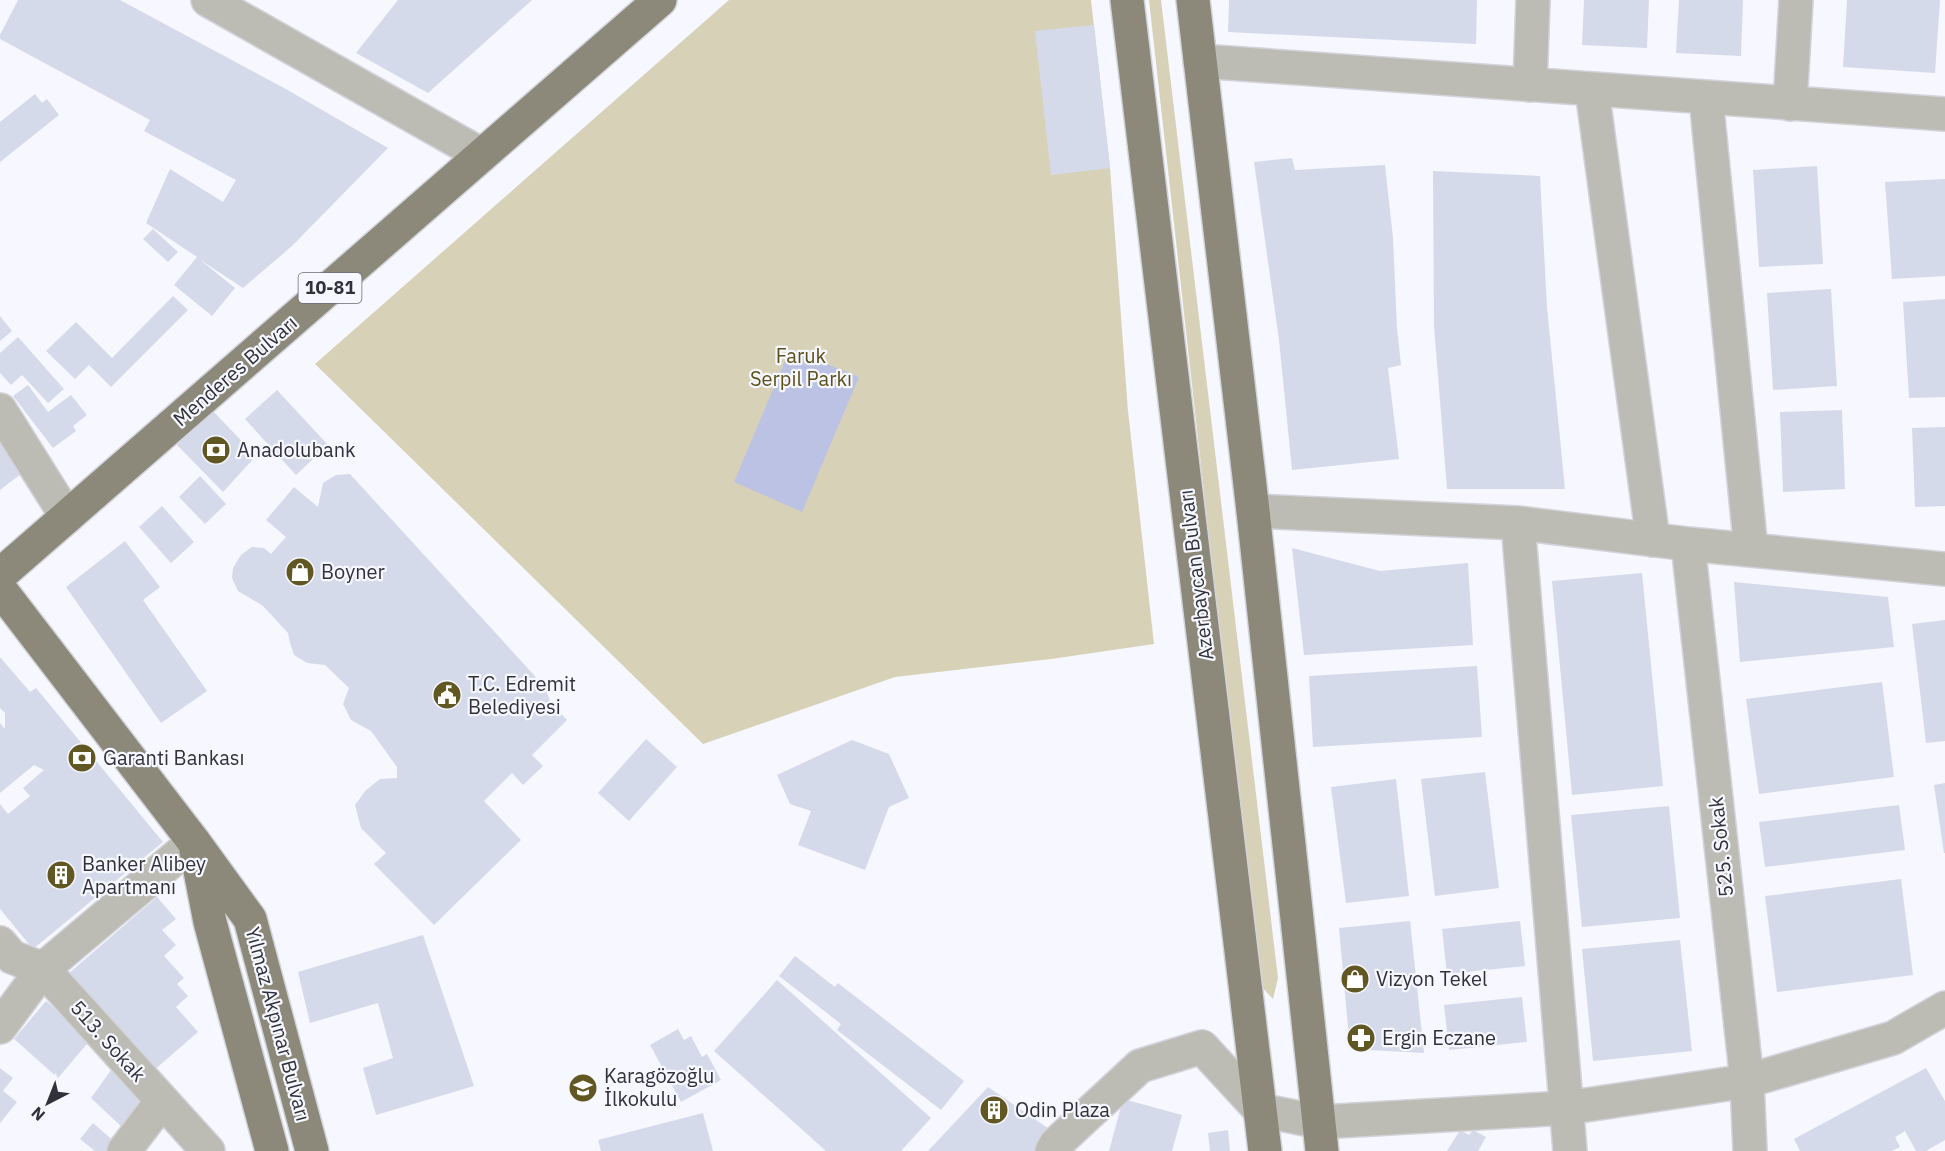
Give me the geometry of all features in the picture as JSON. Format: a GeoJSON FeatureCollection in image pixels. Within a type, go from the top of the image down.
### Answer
{"type":"FeatureCollection","features":[{"type":"Feature","properties":{"kind":"main road","name":"Menderes Bulvarı"},"geometry":{"type":"LineString","coordinates":[[0,575],[660,0]]}},
{"type":"Feature","properties":{"kind":"main road","name":"Azerbaycan Bulvarı"},"geometry":{"type":"LineString","coordinates":[[1127,0],[1265,1151]]}},
{"type":"Feature","properties":{"kind":"main road"},"geometry":{"type":"LineString","coordinates":[[1193,0],[1253,511],[1321,1136]]}},
{"type":"Feature","properties":{"kind":"main road","name":"Yılmaz Akpınar Bulvarı"},"geometry":{"type":"LineString","coordinates":[[0,590],[194,842],[250,919],[312,1151]]}},
{"type":"Feature","properties":{"kind":"main road","name":"Yılmaz Akpınar Bulvarı"},"geometry":{"type":"LineString","coordinates":[[194,842],[210,922],[272,1151]]}},
{"type":"Feature","properties":{"kind":"street"},"geometry":{"type":"LineString","coordinates":[[208,0],[482,155]]}},
{"type":"Feature","properties":{"kind":"street"},"geometry":{"type":"LineString","coordinates":[[1530,85],[1533,0]]}},
{"type":"Feature","properties":{"kind":"street"},"geometry":{"type":"LineString","coordinates":[[1791,104],[1796,0]]}},
{"type":"Feature","properties":{"kind":"street"},"geometry":{"type":"LineString","coordinates":[[1200,61],[1945,114]]}},
{"type":"Feature","properties":{"kind":"street"},"geometry":{"type":"LineString","coordinates":[[1592,90],[1653,540]]}},
{"type":"Feature","properties":{"kind":"street"},"geometry":{"type":"LineString","coordinates":[[1706,98],[1750,550]]}},
{"type":"Feature","properties":{"kind":"street"},"geometry":{"type":"LineString","coordinates":[[0,410],[67,517]]}},
{"type":"Feature","properties":{"kind":"street"},"geometry":{"type":"LineString","coordinates":[[1253,511],[1518,523],[1688,544],[1945,569]]}},
{"type":"Feature","properties":{"kind":"street"},"geometry":{"type":"LineString","coordinates":[[1518,523],[1570,1151]]}},
{"type":"Feature","properties":{"kind":"street","name":"525. Sokak"},"geometry":{"type":"LineString","coordinates":[[1688,544],[1747,1081],[1750,1151]]}},
{"type":"Feature","properties":{"kind":"street"},"geometry":{"type":"LineString","coordinates":[[0,1027],[43,969],[194,842]]}},
{"type":"Feature","properties":{"kind":"street","name":"513. Sokak"},"geometry":{"type":"LineString","coordinates":[[0,943],[12,957],[43,969],[208,1151]]}},
{"type":"Feature","properties":{"kind":"street"},"geometry":{"type":"LineString","coordinates":[[1052,1151],[1056,1144],[1140,1066],[1202,1047],[1260,1110],[1321,1136],[1566,1108],[1747,1081],[1893,1038],[1945,1008]]}},
{"type":"Feature","properties":{"kind":"street"},"geometry":{"type":"LineString","coordinates":[[124,1151],[162,1101]]}},
{"type":"Feature","properties":{"kind":"green space","name":"Faruk Serpil Parkı"},"geometry":{"type":"Polygon","coordinates":[[[729,0],[1091,0],[1110,168],[1128,411],[1154,644],[1051,659],[895,677],[703,744],[315,364],[729,0]]]}},
{"type":"Feature","properties":{"kind":"green space"},"geometry":{"type":"Polygon","coordinates":[[[1149,0],[1161,0],[1278,978],[1273,999],[1259,984],[1149,0]]]}},
{"type":"Feature","properties":{"kind":"water"},"geometry":{"type":"Polygon","coordinates":[[[790,349],[859,377],[802,512],[734,482],[790,349]]]}},
{"type":"Feature","properties":{"kind":"building"},"geometry":{"type":"Polygon","coordinates":[[[18,0],[120,0],[284,88],[388,148],[292,246],[243,288],[199,259],[235,288],[212,316],[174,285],[197,257],[146,223],[170,169],[223,202],[236,180],[144,131],[150,120],[0,39],[18,0]]]}},
{"type":"Feature","properties":{"kind":"building"},"geometry":{"type":"Polygon","coordinates":[[[398,0],[532,0],[428,93],[356,53],[398,0]]]}},
{"type":"Feature","properties":{"kind":"building"},"geometry":{"type":"Polygon","coordinates":[[[1229,0],[1477,0],[1476,44],[1228,32],[1229,0]]]}},
{"type":"Feature","properties":{"kind":"building"},"geometry":{"type":"Polygon","coordinates":[[[1584,0],[1649,0],[1647,48],[1582,45],[1584,0]]]}},
{"type":"Feature","properties":{"kind":"building"},"geometry":{"type":"Polygon","coordinates":[[[1679,0],[1743,0],[1741,56],[1676,53],[1679,0]]]}},
{"type":"Feature","properties":{"kind":"building"},"geometry":{"type":"Polygon","coordinates":[[[1847,0],[1940,0],[1935,73],[1843,67],[1847,0]]]}},
{"type":"Feature","properties":{"kind":"building"},"geometry":{"type":"Polygon","coordinates":[[[1094,25],[1110,168],[1051,175],[1035,31],[1094,25]]]}},
{"type":"Feature","properties":{"kind":"building"},"geometry":{"type":"Polygon","coordinates":[[[35,94],[42,103],[47,99],[59,115],[0,162],[0,122],[35,94]]]}},
{"type":"Feature","properties":{"kind":"building"},"geometry":{"type":"Polygon","coordinates":[[[1292,158],[1295,170],[1385,165],[1393,238],[1401,365],[1388,368],[1399,459],[1292,470],[1279,340],[1254,162],[1292,158]]]}},
{"type":"Feature","properties":{"kind":"building"},"geometry":{"type":"Polygon","coordinates":[[[1817,166],[1823,264],[1759,267],[1753,170],[1817,166]]]}},
{"type":"Feature","properties":{"kind":"building"},"geometry":{"type":"Polygon","coordinates":[[[1433,171],[1540,176],[1547,307],[1565,489],[1447,489],[1434,326],[1433,171]]]}},
{"type":"Feature","properties":{"kind":"building"},"geometry":{"type":"Polygon","coordinates":[[[1945,179],[1945,276],[1892,279],[1885,182],[1945,179]]]}},
{"type":"Feature","properties":{"kind":"building"},"geometry":{"type":"Polygon","coordinates":[[[153,229],[178,252],[168,262],[143,239],[153,229]]]}},
{"type":"Feature","properties":{"kind":"building"},"geometry":{"type":"Polygon","coordinates":[[[1831,289],[1837,386],[1773,390],[1767,293],[1831,289]]]}},
{"type":"Feature","properties":{"kind":"building"},"geometry":{"type":"Polygon","coordinates":[[[173,296],[188,310],[111,387],[89,365],[75,379],[46,351],[76,322],[112,358],[173,296]]]}},
{"type":"Feature","properties":{"kind":"building"},"geometry":{"type":"Polygon","coordinates":[[[1945,299],[1945,397],[1909,398],[1903,302],[1945,299]]]}},
{"type":"Feature","properties":{"kind":"building"},"geometry":{"type":"Polygon","coordinates":[[[0,316],[12,331],[0,341],[0,316]]]}},
{"type":"Feature","properties":{"kind":"building"},"geometry":{"type":"Polygon","coordinates":[[[18,337],[64,389],[48,403],[22,375],[11,385],[0,373],[0,353],[18,337]]]}},
{"type":"Feature","properties":{"kind":"building"},"geometry":{"type":"Polygon","coordinates":[[[28,385],[48,412],[71,395],[87,415],[73,426],[76,431],[53,448],[13,396],[28,385]]]}},
{"type":"Feature","properties":{"kind":"building"},"geometry":{"type":"Polygon","coordinates":[[[277,390],[328,445],[296,475],[245,419],[277,390]]]}},
{"type":"Feature","properties":{"kind":"building","name":"Anadolubank"},"geometry":{"type":"Polygon","coordinates":[[[212,410],[256,456],[223,492],[177,445],[212,410]]]}},
{"type":"Feature","properties":{"kind":"building"},"geometry":{"type":"Polygon","coordinates":[[[1842,410],[1845,489],[1783,492],[1780,412],[1842,410]]]}},
{"type":"Feature","properties":{"kind":"building"},"geometry":{"type":"Polygon","coordinates":[[[1945,427],[1945,506],[1915,507],[1912,428],[1945,427]]]}},
{"type":"Feature","properties":{"kind":"building"},"geometry":{"type":"Polygon","coordinates":[[[0,437],[25,471],[0,490],[0,437]]]}},
{"type":"Feature","properties":{"kind":"building","name":"T.C. Edremit Belediyesi"},"geometry":{"type":"Polygon","coordinates":[[[350,474],[544,686],[551,703],[567,720],[532,755],[543,766],[523,785],[512,773],[484,801],[521,840],[434,925],[374,864],[386,853],[361,828],[355,805],[366,790],[380,779],[397,778],[397,767],[371,731],[351,720],[343,704],[349,688],[325,665],[307,663],[294,655],[288,633],[263,606],[238,591],[232,578],[233,568],[241,555],[252,547],[264,548],[271,554],[286,537],[266,520],[294,487],[318,507],[323,483],[336,475],[350,474]]]}},
{"type":"Feature","properties":{"kind":"building"},"geometry":{"type":"Polygon","coordinates":[[[200,476],[226,504],[205,524],[179,497],[200,476]]]}},
{"type":"Feature","properties":{"kind":"building"},"geometry":{"type":"Polygon","coordinates":[[[162,506],[194,542],[171,563],[139,527],[162,506]]]}},
{"type":"Feature","properties":{"kind":"building"},"geometry":{"type":"Polygon","coordinates":[[[125,541],[160,587],[143,600],[207,691],[161,723],[66,587],[125,541]]]}},
{"type":"Feature","properties":{"kind":"building"},"geometry":{"type":"Polygon","coordinates":[[[1292,548],[1380,571],[1468,563],[1473,645],[1304,655],[1292,548]]]}},
{"type":"Feature","properties":{"kind":"building"},"geometry":{"type":"Polygon","coordinates":[[[1642,573],[1663,786],[1572,795],[1552,581],[1642,573]]]}},
{"type":"Feature","properties":{"kind":"building"},"geometry":{"type":"Polygon","coordinates":[[[1734,582],[1888,597],[1894,647],[1740,662],[1734,582]]]}},
{"type":"Feature","properties":{"kind":"building"},"geometry":{"type":"Polygon","coordinates":[[[1945,620],[1945,741],[1926,743],[1912,624],[1945,620]]]}},
{"type":"Feature","properties":{"kind":"building","name":"Banker Alibey Apartmanı"},"geometry":{"type":"Polygon","coordinates":[[[0,657],[30,692],[36,688],[163,842],[33,949],[0,909],[0,804],[8,814],[30,796],[23,788],[44,770],[34,765],[0,793],[0,723],[5,729],[5,713],[0,708],[0,657]]]}},
{"type":"Feature","properties":{"kind":"building"},"geometry":{"type":"Polygon","coordinates":[[[1477,666],[1482,737],[1313,747],[1309,676],[1477,666]]]}},
{"type":"Feature","properties":{"kind":"building"},"geometry":{"type":"Polygon","coordinates":[[[1882,682],[1894,777],[1759,794],[1746,699],[1882,682]]]}},
{"type":"Feature","properties":{"kind":"building"},"geometry":{"type":"Polygon","coordinates":[[[646,739],[677,767],[629,821],[598,793],[646,739]]]}},
{"type":"Feature","properties":{"kind":"building"},"geometry":{"type":"Polygon","coordinates":[[[852,740],[889,754],[909,798],[889,807],[865,870],[798,845],[811,811],[790,804],[777,775],[852,740]]]}},
{"type":"Feature","properties":{"kind":"building"},"geometry":{"type":"Polygon","coordinates":[[[1485,772],[1499,888],[1435,896],[1421,779],[1485,772]]]}},
{"type":"Feature","properties":{"kind":"building"},"geometry":{"type":"Polygon","coordinates":[[[1396,779],[1409,896],[1346,903],[1331,787],[1396,779]]]}},
{"type":"Feature","properties":{"kind":"building"},"geometry":{"type":"Polygon","coordinates":[[[1945,783],[1945,853],[1944,853],[1934,785],[1945,783]]]}},
{"type":"Feature","properties":{"kind":"building"},"geometry":{"type":"Polygon","coordinates":[[[1899,805],[1905,850],[1765,867],[1759,822],[1899,805]]]}},
{"type":"Feature","properties":{"kind":"building"},"geometry":{"type":"Polygon","coordinates":[[[1669,806],[1680,918],[1582,927],[1571,815],[1669,806]]]}},
{"type":"Feature","properties":{"kind":"building"},"geometry":{"type":"Polygon","coordinates":[[[1901,879],[1913,975],[1777,992],[1765,896],[1901,879]]]}},
{"type":"Feature","properties":{"kind":"building"},"geometry":{"type":"Polygon","coordinates":[[[157,897],[176,919],[162,930],[176,945],[164,956],[184,978],[177,984],[188,996],[176,1007],[198,1032],[153,1071],[68,974],[157,897]]]}},
{"type":"Feature","properties":{"kind":"building"},"geometry":{"type":"Polygon","coordinates":[[[1410,921],[1424,1053],[1350,1049],[1339,928],[1410,921]]]}},
{"type":"Feature","properties":{"kind":"building"},"geometry":{"type":"Polygon","coordinates":[[[1520,921],[1525,966],[1447,974],[1442,929],[1520,921]]]}},
{"type":"Feature","properties":{"kind":"building"},"geometry":{"type":"Polygon","coordinates":[[[423,935],[474,1086],[376,1115],[363,1068],[393,1058],[378,1003],[310,1023],[298,972],[423,935]]]}},
{"type":"Feature","properties":{"kind":"building"},"geometry":{"type":"Polygon","coordinates":[[[1680,940],[1692,1051],[1593,1061],[1582,949],[1680,940]]]}},
{"type":"Feature","properties":{"kind":"building"},"geometry":{"type":"Polygon","coordinates":[[[795,956],[835,987],[838,983],[964,1081],[941,1110],[837,1030],[841,1024],[779,976],[795,956]]]}},
{"type":"Feature","properties":{"kind":"building"},"geometry":{"type":"Polygon","coordinates":[[[777,980],[931,1118],[901,1151],[826,1151],[714,1051],[777,980]]]}},
{"type":"Feature","properties":{"kind":"building"},"geometry":{"type":"Polygon","coordinates":[[[1522,997],[1527,1042],[1449,1050],[1444,1005],[1522,997]]]}},
{"type":"Feature","properties":{"kind":"building"},"geometry":{"type":"Polygon","coordinates":[[[46,1001],[91,1039],[58,1078],[14,1039],[46,1001]]]}},
{"type":"Feature","properties":{"kind":"building"},"geometry":{"type":"Polygon","coordinates":[[[678,1029],[684,1040],[691,1036],[702,1057],[707,1054],[721,1080],[681,1102],[650,1045],[678,1029]]]}},
{"type":"Feature","properties":{"kind":"building"},"geometry":{"type":"Polygon","coordinates":[[[114,1066],[149,1100],[125,1130],[91,1098],[114,1066]]]}},
{"type":"Feature","properties":{"kind":"building"},"geometry":{"type":"Polygon","coordinates":[[[0,1068],[13,1078],[3,1091],[17,1102],[0,1123],[0,1068]]]}},
{"type":"Feature","properties":{"kind":"building"},"geometry":{"type":"Polygon","coordinates":[[[1926,1068],[1945,1101],[1945,1140],[1926,1151],[1916,1151],[1905,1131],[1895,1137],[1900,1147],[1892,1151],[1800,1151],[1794,1139],[1926,1068]]]}},
{"type":"Feature","properties":{"kind":"building","name":"Odin Plaza"},"geometry":{"type":"Polygon","coordinates":[[[988,1087],[1055,1133],[1039,1151],[928,1151],[988,1087]]]}},
{"type":"Feature","properties":{"kind":"building"},"geometry":{"type":"Polygon","coordinates":[[[1123,1099],[1182,1115],[1172,1151],[1109,1151],[1123,1099]]]}},
{"type":"Feature","properties":{"kind":"building"},"geometry":{"type":"Polygon","coordinates":[[[703,1113],[713,1151],[601,1151],[598,1140],[703,1113]]]}},
{"type":"Feature","properties":{"kind":"building"},"geometry":{"type":"Polygon","coordinates":[[[93,1123],[116,1143],[110,1151],[95,1151],[80,1139],[93,1123]]]}},
{"type":"Feature","properties":{"kind":"building"},"geometry":{"type":"Polygon","coordinates":[[[1228,1130],[1230,1151],[1210,1151],[1208,1133],[1228,1130]]]}},
{"type":"Feature","properties":{"kind":"building"},"geometry":{"type":"Polygon","coordinates":[[[1460,1130],[1469,1135],[1473,1130],[1486,1137],[1478,1151],[1447,1151],[1460,1130]]]}},
{"type":"Feature","properties":{"kind":"place","name":"Anadolubank"},"geometry":{"type":"Point","coordinates":[216,450]}},
{"type":"Feature","properties":{"kind":"place","name":"Boyner"},"geometry":{"type":"Point","coordinates":[300,572]}},
{"type":"Feature","properties":{"kind":"place","name":"T.C. Edremit Belediyesi"},"geometry":{"type":"Point","coordinates":[447,695]}},
{"type":"Feature","properties":{"kind":"place","name":"Garanti Bankası"},"geometry":{"type":"Point","coordinates":[82,758]}},
{"type":"Feature","properties":{"kind":"place","name":"Banker Alibey Apartmanı"},"geometry":{"type":"Point","coordinates":[61,875]}},
{"type":"Feature","properties":{"kind":"place","name":"Vizyon Tekel"},"geometry":{"type":"Point","coordinates":[1355,979]}},
{"type":"Feature","properties":{"kind":"place","name":"Ergin Eczane"},"geometry":{"type":"Point","coordinates":[1361,1038]}},
{"type":"Feature","properties":{"kind":"place","name":"Karagözoğlu İlkokulu"},"geometry":{"type":"Point","coordinates":[583,1088]}},
{"type":"Feature","properties":{"kind":"place","name":"Odin Plaza"},"geometry":{"type":"Point","coordinates":[994,1110]}}]}
